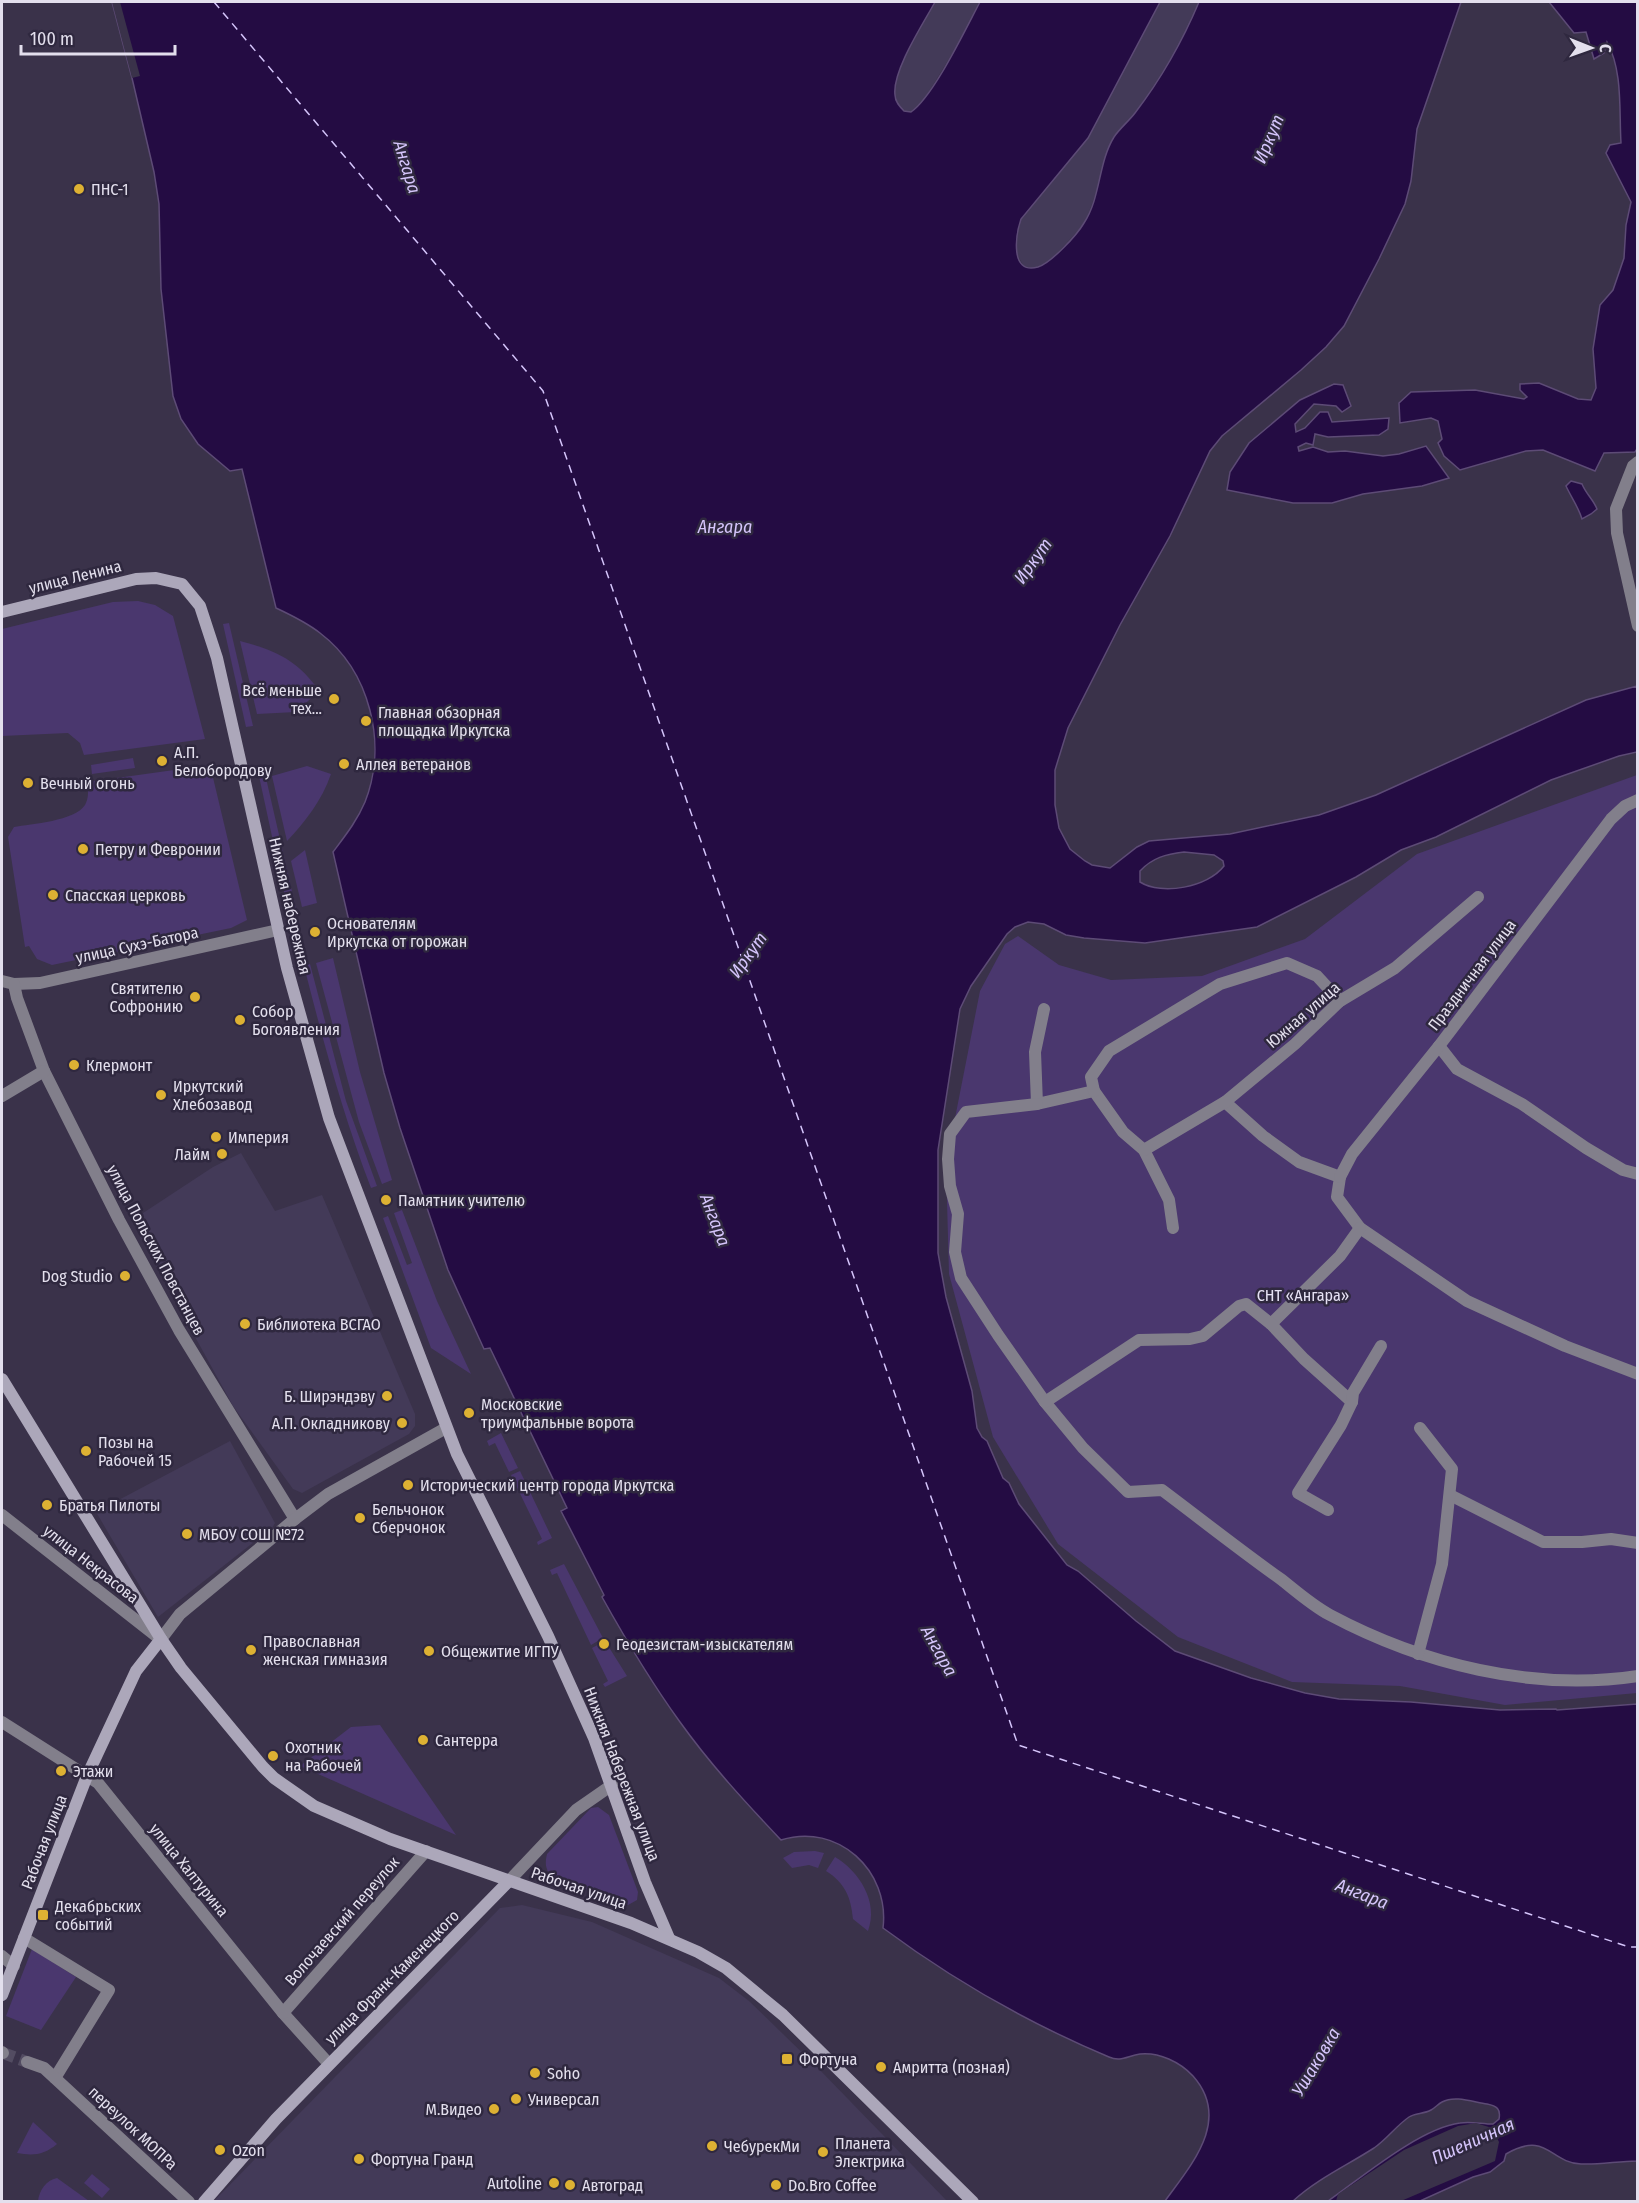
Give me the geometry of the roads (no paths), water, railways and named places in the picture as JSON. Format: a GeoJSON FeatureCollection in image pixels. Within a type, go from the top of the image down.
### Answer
{"type":"FeatureCollection","features":[{"type":"Feature","properties":{"kind":"main road","name":"улица Ленина"},"geometry":{"type":"LineString","coordinates":[[2,612],[113,584],[156,578]]}},
{"type":"Feature","properties":{"kind":"main road","name":"Нижняя набережная"},"geometry":{"type":"LineString","coordinates":[[156,578],[182,584],[200,606],[208,628],[278,930],[330,1118],[446,1428]]}},
{"type":"Feature","properties":{"kind":"main road","name":"Рабочая улица"},"geometry":{"type":"LineString","coordinates":[[2,1379],[161,1640],[225,1722],[274,1778],[314,1806],[336,1816],[508,1881],[631,1923],[669,1938],[726,1968],[783,2015],[973,2202]]}},
{"type":"Feature","properties":{"kind":"main road","name":"Нижняя Набережная улица"},"geometry":{"type":"LineString","coordinates":[[446,1428],[548,1636],[594,1738],[645,1882],[669,1938]]}},
{"type":"Feature","properties":{"kind":"main road","name":"Рабочая улица"},"geometry":{"type":"LineString","coordinates":[[2,1995],[87,1776],[136,1671],[161,1640]]}},
{"type":"Feature","properties":{"kind":"main road","name":"улица Франк-Каменецкого"},"geometry":{"type":"LineString","coordinates":[[204,2202],[276,2119],[508,1881]]}},
{"type":"Feature","properties":{"kind":"street"},"geometry":{"type":"LineString","coordinates":[[1638,462],[1633,466],[1616,509],[1617,533],[1638,626]]}},
{"type":"Feature","properties":{"kind":"street","name":"Праздничная улица"},"geometry":{"type":"LineString","coordinates":[[1340,1177],[1352,1154],[1440,1046],[1611,819],[1625,806],[1638,800]]}},
{"type":"Feature","properties":{"kind":"street","name":"Южная улица"},"geometry":{"type":"LineString","coordinates":[[1144,1150],[1225,1102],[1295,1044],[1340,1001],[1395,968],[1478,897]]}},
{"type":"Feature","properties":{"kind":"street","name":"улица Сухэ-Батора"},"geometry":{"type":"LineString","coordinates":[[8,982],[40,983],[278,930]]}},
{"type":"Feature","properties":{"kind":"street"},"geometry":{"type":"LineString","coordinates":[[1173,1228],[1169,1200],[1144,1150],[1123,1132],[1094,1090],[1091,1077],[1109,1050],[1220,984],[1287,963],[1317,976],[1340,1001]]}},
{"type":"Feature","properties":{"kind":"street","name":"улица Польских Повстанцев"},"geometry":{"type":"LineString","coordinates":[[8,982],[17,998],[44,1071],[119,1220],[179,1330],[296,1519]]}},
{"type":"Feature","properties":{"kind":"street"},"geometry":{"type":"LineString","coordinates":[[1037,1104],[1035,1052],[1044,1009]]}},
{"type":"Feature","properties":{"kind":"street"},"geometry":{"type":"LineString","coordinates":[[1440,1046],[1457,1068],[1522,1104],[1586,1148],[1623,1170],[1638,1174]]}},
{"type":"Feature","properties":{"kind":"street"},"geometry":{"type":"LineString","coordinates":[[2,1096],[44,1071]]}},
{"type":"Feature","properties":{"kind":"street"},"geometry":{"type":"LineString","coordinates":[[1094,1090],[1037,1104],[966,1112],[950,1134],[948,1159],[950,1186],[958,1214],[955,1252],[961,1278],[1045,1402],[1083,1448],[1128,1492],[1162,1490],[1254,1561],[1329,1614],[1418,1654],[1492,1672],[1554,1680],[1611,1680],[1638,1676]]}},
{"type":"Feature","properties":{"kind":"street"},"geometry":{"type":"LineString","coordinates":[[1225,1102],[1263,1136],[1299,1162],[1340,1177],[1337,1197],[1360,1228],[1467,1301],[1565,1346],[1638,1374]]}},
{"type":"Feature","properties":{"kind":"street"},"geometry":{"type":"LineString","coordinates":[[1271,1324],[1340,1256],[1360,1228]]}},
{"type":"Feature","properties":{"kind":"street"},"geometry":{"type":"LineString","coordinates":[[1045,1402],[1139,1340],[1190,1339],[1203,1336],[1239,1306],[1245,1304],[1271,1324],[1304,1359],[1352,1402]]}},
{"type":"Feature","properties":{"kind":"street"},"geometry":{"type":"LineString","coordinates":[[1328,1510],[1298,1492],[1341,1425],[1352,1402],[1353,1392],[1381,1346]]}},
{"type":"Feature","properties":{"kind":"street"},"geometry":{"type":"LineString","coordinates":[[161,1640],[180,1614],[328,1494],[446,1428]]}},
{"type":"Feature","properties":{"kind":"street"},"geometry":{"type":"LineString","coordinates":[[1418,1654],[1443,1564],[1452,1469],[1420,1428]]}},
{"type":"Feature","properties":{"kind":"street"},"geometry":{"type":"LineString","coordinates":[[1450,1495],[1543,1542],[1611,1539],[1638,1543]]}},
{"type":"Feature","properties":{"kind":"street","name":"улица Некрасова"},"geometry":{"type":"LineString","coordinates":[[2,1515],[161,1640]]}},
{"type":"Feature","properties":{"kind":"street","name":"улица Халтурина"},"geometry":{"type":"LineString","coordinates":[[2,1722],[87,1776],[107,1793],[283,2013],[329,2064]]}},
{"type":"Feature","properties":{"kind":"street","name":"улица Франк-Каменецкого"},"geometry":{"type":"LineString","coordinates":[[508,1881],[576,1810],[612,1785]]}},
{"type":"Feature","properties":{"kind":"street","name":"Волочаевский переулок"},"geometry":{"type":"LineString","coordinates":[[283,2013],[426,1851]]}},
{"type":"Feature","properties":{"kind":"street"},"geometry":{"type":"LineString","coordinates":[[24,1938],[109,1990],[55,2078]]}},
{"type":"Feature","properties":{"kind":"street"},"geometry":{"type":"LineString","coordinates":[[2,1956],[14,1966]]}},
{"type":"Feature","properties":{"kind":"street","name":"переулок МОПРа"},"geometry":{"type":"LineString","coordinates":[[27,2062],[44,2068],[189,2202]]}},
{"type":"Feature","properties":{"kind":"water","name":"Ангара"},"geometry":{"type":"Polygon","coordinates":[[[112,2],[935,2],[909,48],[895,85],[895,95],[899,106],[904,111],[911,112],[930,92],[980,2],[1160,2],[1088,138],[1021,219],[1017,234],[1017,252],[1022,265],[1029,268],[1038,267],[1050,260],[1081,228],[1094,202],[1105,158],[1114,137],[1145,100],[1162,73],[1179,45],[1199,2],[1461,2],[1417,129],[1411,181],[1405,204],[1379,259],[1344,326],[1326,347],[1222,436],[1210,451],[1170,536],[1120,625],[1068,728],[1055,770],[1055,805],[1059,828],[1070,849],[1085,861],[1092,865],[1110,868],[1137,847],[1149,841],[1230,834],[1319,815],[1376,795],[1586,700],[1637,686],[1637,752],[1551,780],[1436,837],[1401,850],[1356,877],[1257,927],[1145,943],[1066,935],[1044,924],[1028,922],[1015,927],[1007,934],[971,986],[960,1009],[938,1150],[938,1253],[946,1297],[972,1391],[977,1428],[987,1441],[1003,1478],[1009,1483],[1019,1504],[1067,1565],[1078,1571],[1175,1651],[1251,1678],[1305,1693],[1339,1699],[1411,1702],[1500,1710],[1557,1710],[1637,1704],[1637,2161],[1581,2164],[1562,2159],[1540,2146],[1531,2145],[1520,2147],[1506,2154],[1504,2161],[1490,2172],[1473,2177],[1420,2201],[1328,2201],[1391,2155],[1427,2134],[1460,2123],[1493,2124],[1499,2119],[1498,2108],[1453,2099],[1409,2117],[1374,2148],[1322,2179],[1293,2201],[1165,2201],[1196,2157],[1208,2125],[1209,2109],[1204,2093],[1193,2076],[1176,2062],[1162,2056],[1140,2054],[1121,2059],[1113,2058],[1079,2044],[1020,2015],[964,1983],[909,1947],[883,1928],[883,1907],[878,1888],[869,1870],[856,1856],[840,1845],[822,1838],[802,1836],[781,1840],[716,1768],[680,1722],[639,1661],[602,1597],[604,1595],[561,1511],[567,1508],[490,1348],[484,1349],[448,1270],[400,1128],[384,1073],[333,852],[358,816],[372,780],[375,756],[370,710],[351,667],[337,649],[309,625],[276,608],[242,469],[230,471],[198,444],[181,419],[173,396],[161,289],[159,204],[154,172],[112,2]],[[1184,852],[1160,857],[1140,871],[1140,882],[1149,886],[1172,889],[1196,884],[1217,873],[1224,866],[1223,861],[1214,855],[1184,852]]]}},
{"type":"Feature","properties":{"kind":"water"},"geometry":{"type":"Polygon","coordinates":[[[1549,2],[1637,2],[1637,449],[1635,452],[1604,453],[1595,471],[1543,450],[1526,451],[1460,470],[1444,456],[1438,443],[1442,439],[1438,421],[1431,418],[1400,423],[1399,403],[1411,392],[1475,390],[1524,399],[1527,397],[1520,390],[1520,384],[1539,383],[1578,399],[1591,400],[1596,388],[1593,349],[1600,305],[1613,290],[1624,258],[1626,225],[1631,202],[1606,153],[1610,145],[1621,143],[1616,65],[1607,42],[1604,53],[1594,59],[1586,32],[1574,33],[1549,2]]]}},
{"type":"Feature","properties":{"kind":"water"},"geometry":{"type":"Polygon","coordinates":[[[1334,384],[1343,385],[1351,406],[1342,412],[1336,406],[1314,404],[1295,424],[1296,432],[1305,428],[1320,412],[1328,412],[1332,422],[1389,418],[1388,429],[1379,435],[1328,437],[1315,434],[1313,445],[1306,443],[1298,447],[1299,451],[1313,447],[1328,452],[1345,451],[1383,456],[1426,446],[1449,478],[1422,486],[1363,494],[1332,503],[1293,503],[1227,490],[1230,472],[1249,443],[1300,400],[1334,384]]]}},
{"type":"Feature","properties":{"kind":"water"},"geometry":{"type":"Polygon","coordinates":[[[1571,481],[1582,484],[1597,509],[1582,519],[1566,486],[1571,481]]]}},
{"type":"Feature","properties":{"kind":"tunnel"},"geometry":{"type":"LineString","coordinates":[[3,2053],[27,2062]]}},
{"type":"Feature","properties":{"kind":"place","name":"ПНС-1"},"geometry":{"type":"Point","coordinates":[79,189]}},
{"type":"Feature","properties":{"kind":"place","name":"Всё меньше тех..."},"geometry":{"type":"Point","coordinates":[334,699]}},
{"type":"Feature","properties":{"kind":"place","name":"Главная обзорная площадка Иркутска"},"geometry":{"type":"Point","coordinates":[366,721]}},
{"type":"Feature","properties":{"kind":"place","name":"А.П. Белобородову"},"geometry":{"type":"Point","coordinates":[162,761]}},
{"type":"Feature","properties":{"kind":"place","name":"Аллея ветеранов"},"geometry":{"type":"Point","coordinates":[344,764]}},
{"type":"Feature","properties":{"kind":"place","name":"Вечный огонь"},"geometry":{"type":"Point","coordinates":[28,783]}},
{"type":"Feature","properties":{"kind":"place","name":"Петру и Февронии"},"geometry":{"type":"Point","coordinates":[83,849]}},
{"type":"Feature","properties":{"kind":"place","name":"Спасская церковь"},"geometry":{"type":"Point","coordinates":[53,895]}},
{"type":"Feature","properties":{"kind":"place","name":"Основателям Иркутска от горожан"},"geometry":{"type":"Point","coordinates":[315,932]}},
{"type":"Feature","properties":{"kind":"place","name":"Святителю Софронию"},"geometry":{"type":"Point","coordinates":[195,997]}},
{"type":"Feature","properties":{"kind":"place","name":"Собор Богоявления"},"geometry":{"type":"Point","coordinates":[240,1020]}},
{"type":"Feature","properties":{"kind":"place","name":"Клермонт"},"geometry":{"type":"Point","coordinates":[74,1065]}},
{"type":"Feature","properties":{"kind":"place","name":"Иркутский Хлебозавод"},"geometry":{"type":"Point","coordinates":[161,1095]}},
{"type":"Feature","properties":{"kind":"place","name":"Империя"},"geometry":{"type":"Point","coordinates":[216,1137]}},
{"type":"Feature","properties":{"kind":"place","name":"Лайм"},"geometry":{"type":"Point","coordinates":[222,1154]}},
{"type":"Feature","properties":{"kind":"place","name":"Памятник учителю"},"geometry":{"type":"Point","coordinates":[386,1200]}},
{"type":"Feature","properties":{"kind":"place","name":"Dog Studio"},"geometry":{"type":"Point","coordinates":[125,1276]}},
{"type":"Feature","properties":{"kind":"place","name":"Библиотека ВСГАО"},"geometry":{"type":"Point","coordinates":[245,1324]}},
{"type":"Feature","properties":{"kind":"place","name":"Б. Ширэндэву"},"geometry":{"type":"Point","coordinates":[387,1396]}},
{"type":"Feature","properties":{"kind":"place","name":"Московские триумфальные ворота"},"geometry":{"type":"Point","coordinates":[469,1413]}},
{"type":"Feature","properties":{"kind":"place","name":"А.П. Окладникову"},"geometry":{"type":"Point","coordinates":[402,1423]}},
{"type":"Feature","properties":{"kind":"place","name":"Позы на Рабочей 15"},"geometry":{"type":"Point","coordinates":[86,1451]}},
{"type":"Feature","properties":{"kind":"place","name":"Исторический центр города Иркутска"},"geometry":{"type":"Point","coordinates":[408,1485]}},
{"type":"Feature","properties":{"kind":"place","name":"Братья Пилоты"},"geometry":{"type":"Point","coordinates":[47,1505]}},
{"type":"Feature","properties":{"kind":"place","name":"Бельчонок Сберчонок"},"geometry":{"type":"Point","coordinates":[360,1518]}},
{"type":"Feature","properties":{"kind":"place","name":"МБОУ СОШ №72"},"geometry":{"type":"Point","coordinates":[187,1534]}},
{"type":"Feature","properties":{"kind":"place","name":"Геодезистам-изыскателям"},"geometry":{"type":"Point","coordinates":[604,1644]}},
{"type":"Feature","properties":{"kind":"place","name":"Православная женская гимназия"},"geometry":{"type":"Point","coordinates":[251,1650]}},
{"type":"Feature","properties":{"kind":"place","name":"Общежитие ИГПУ"},"geometry":{"type":"Point","coordinates":[429,1651]}},
{"type":"Feature","properties":{"kind":"place","name":"Сантерра"},"geometry":{"type":"Point","coordinates":[423,1740]}},
{"type":"Feature","properties":{"kind":"place","name":"Охотник на Рабочей"},"geometry":{"type":"Point","coordinates":[273,1756]}},
{"type":"Feature","properties":{"kind":"place","name":"Этажи"},"geometry":{"type":"Point","coordinates":[61,1771]}},
{"type":"Feature","properties":{"kind":"place","name":"Декабрьских событий"},"geometry":{"type":"Point","coordinates":[43,1915]}},
{"type":"Feature","properties":{"kind":"place","name":"Фортуна"},"geometry":{"type":"Point","coordinates":[787,2059]}},
{"type":"Feature","properties":{"kind":"place","name":"Амритта (позная)"},"geometry":{"type":"Point","coordinates":[881,2067]}},
{"type":"Feature","properties":{"kind":"place","name":"Soho"},"geometry":{"type":"Point","coordinates":[535,2073]}},
{"type":"Feature","properties":{"kind":"place","name":"Универсал"},"geometry":{"type":"Point","coordinates":[516,2099]}},
{"type":"Feature","properties":{"kind":"place","name":"М.Видео"},"geometry":{"type":"Point","coordinates":[494,2109]}},
{"type":"Feature","properties":{"kind":"place","name":"ЧебурекМи"},"geometry":{"type":"Point","coordinates":[712,2146]}},
{"type":"Feature","properties":{"kind":"place","name":"Ozon"},"geometry":{"type":"Point","coordinates":[220,2150]}},
{"type":"Feature","properties":{"kind":"place","name":"Планета Электрика"},"geometry":{"type":"Point","coordinates":[823,2152]}},
{"type":"Feature","properties":{"kind":"place","name":"Фортуна Гранд"},"geometry":{"type":"Point","coordinates":[359,2159]}},
{"type":"Feature","properties":{"kind":"place","name":"Autoline"},"geometry":{"type":"Point","coordinates":[554,2183]}},
{"type":"Feature","properties":{"kind":"place","name":"Автоград"},"geometry":{"type":"Point","coordinates":[570,2185]}},
{"type":"Feature","properties":{"kind":"place","name":"Do.Bro Coffee"},"geometry":{"type":"Point","coordinates":[776,2185]}},
{"type":"Feature","properties":{"kind":"water label","name":"Иркут"},"geometry":{"type":"Point","coordinates":[1269,139]}},
{"type":"Feature","properties":{"kind":"water label","name":"Иркут"},"geometry":{"type":"Point","coordinates":[1033,561]}},
{"type":"Feature","properties":{"kind":"water label","name":"Иркут"},"geometry":{"type":"Point","coordinates":[748,955]}},
{"type":"Feature","properties":{"kind":"water label","name":"Ушаковка"},"geometry":{"type":"Point","coordinates":[1316,2062]}},
{"type":"Feature","properties":{"kind":"water label","name":"Пшеничная"},"geometry":{"type":"Point","coordinates":[1473,2141]}},
{"type":"Feature","properties":{"kind":"park label","name":"СНТ «Ангара»"},"geometry":{"type":"Point","coordinates":[1303,1295]}}]}
